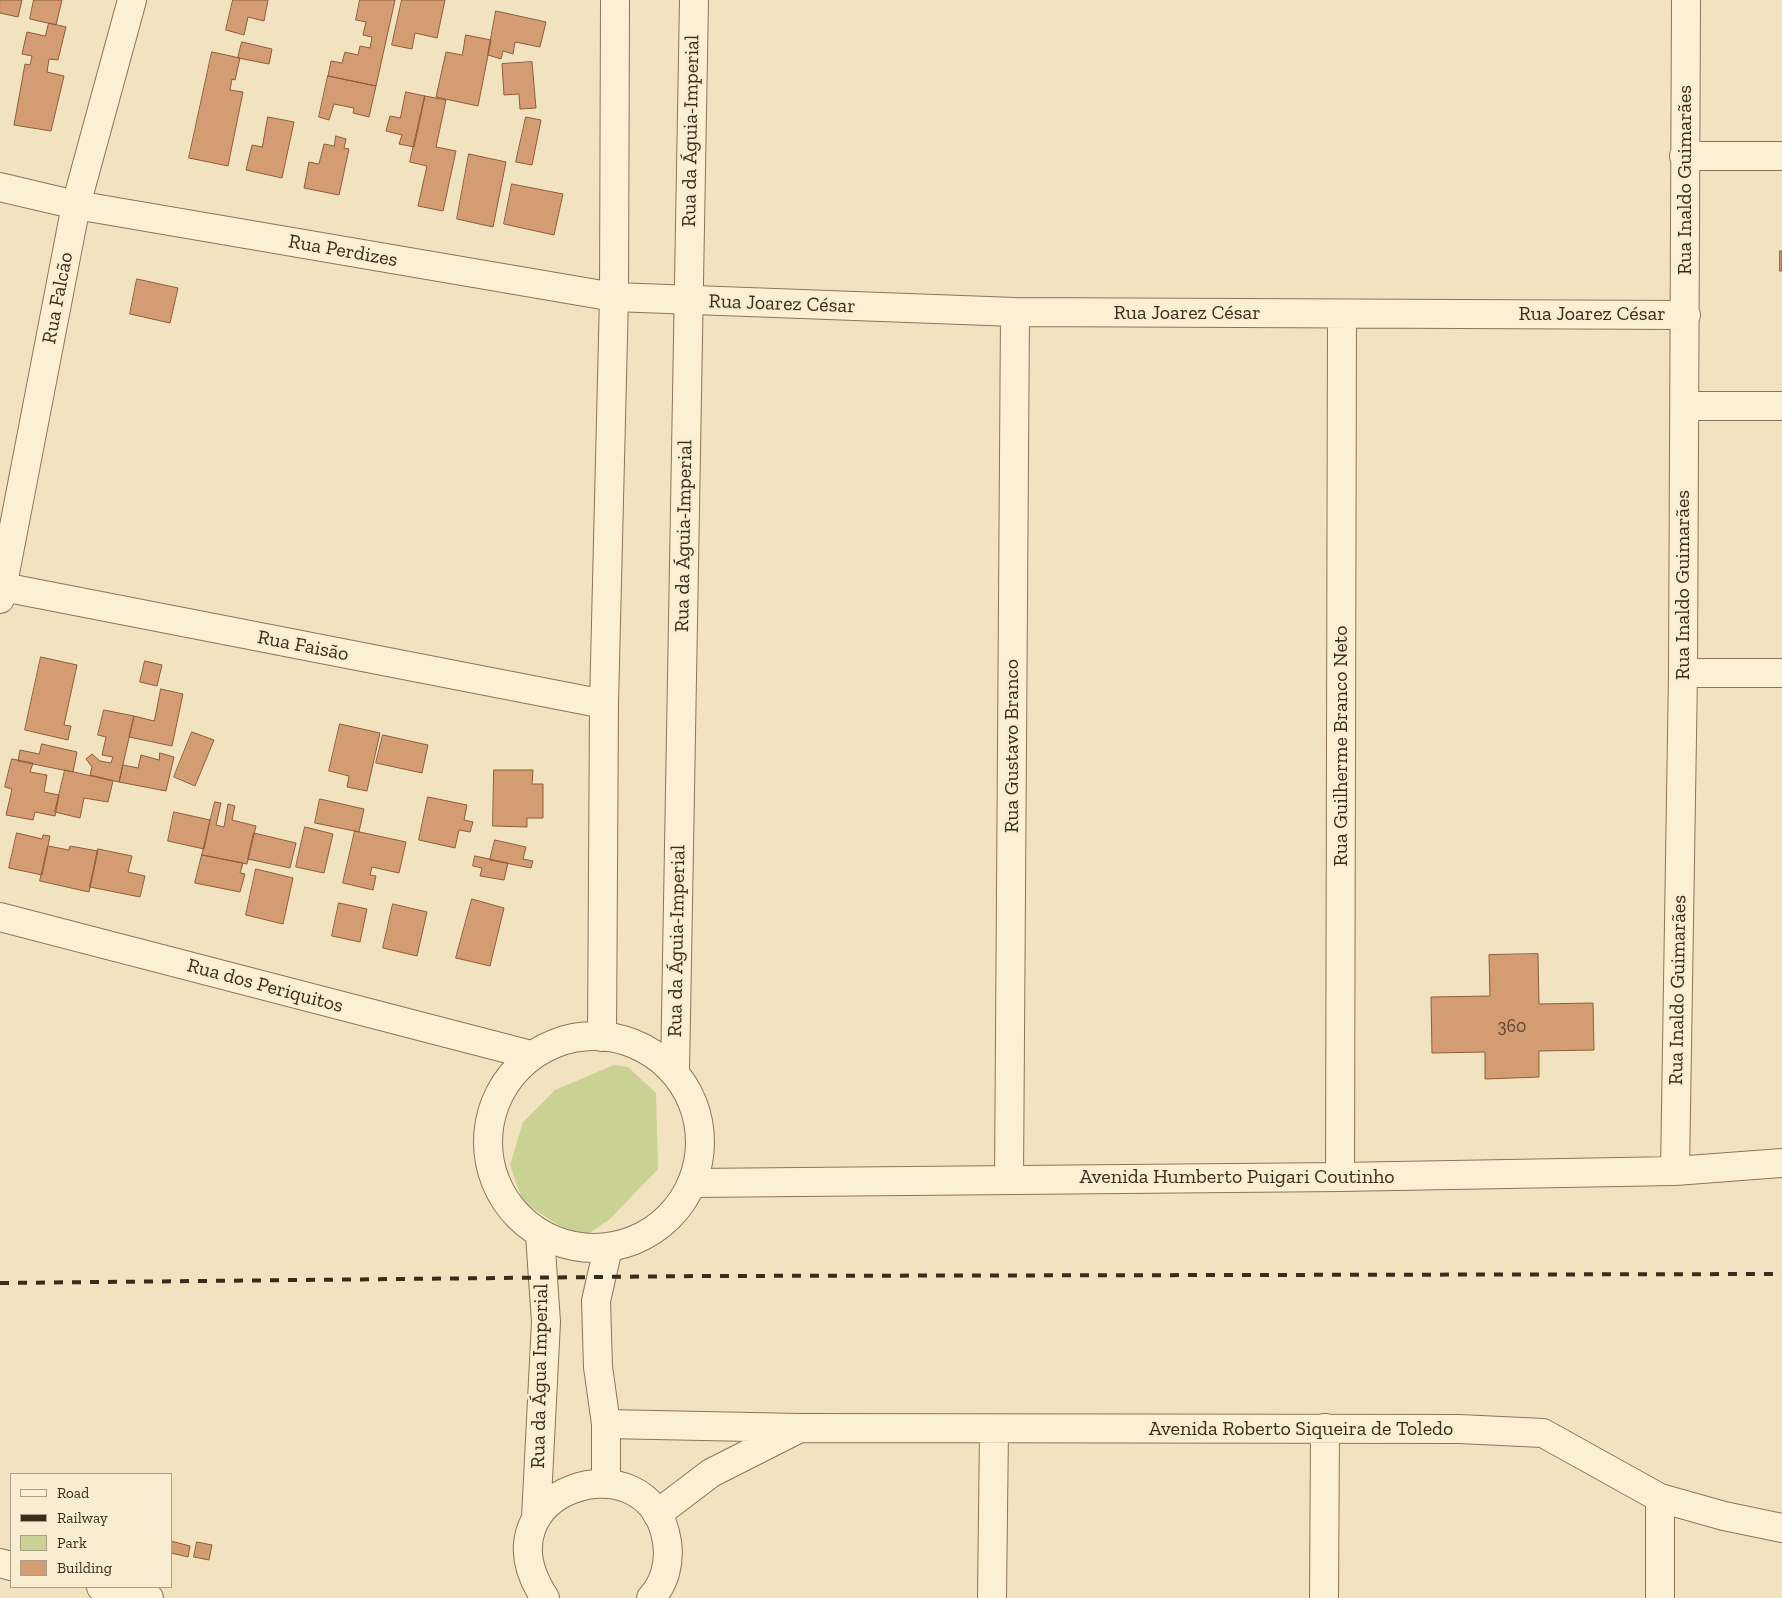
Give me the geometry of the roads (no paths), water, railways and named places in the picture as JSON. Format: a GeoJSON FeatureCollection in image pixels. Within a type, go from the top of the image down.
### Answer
{"type":"FeatureCollection","features":[{"type":"Feature","properties":{"kind":"street","name":"Rua Falcão"},"geometry":{"type":"LineString","coordinates":[[1,593],[76,205],[132,0]]}},
{"type":"Feature","properties":{"kind":"street"},"geometry":{"type":"LineString","coordinates":[[602,1038],[604,704],[614,298],[615,0]]}},
{"type":"Feature","properties":{"kind":"street","name":"Rua da Águia-Imperial"},"geometry":{"type":"LineString","coordinates":[[675,1072],[694,0]]}},
{"type":"Feature","properties":{"kind":"street","name":"Rua Inaldo Guimarães"},"geometry":{"type":"LineString","coordinates":[[1675,1171],[1683,673],[1686,0]]}},
{"type":"Feature","properties":{"kind":"street"},"geometry":{"type":"LineString","coordinates":[[1684,156],[1782,156]]}},
{"type":"Feature","properties":{"kind":"street","name":"Rua Perdizes"},"geometry":{"type":"LineString","coordinates":[[0,187],[76,205],[614,298],[688,301]]}},
{"type":"Feature","properties":{"kind":"street","name":"Rua Joarez César"},"geometry":{"type":"LineString","coordinates":[[688,301],[1015,312],[1686,314]]}},
{"type":"Feature","properties":{"kind":"street","name":"Rua Gustavo Branco"},"geometry":{"type":"LineString","coordinates":[[1009,1179],[1015,312]]}},
{"type":"Feature","properties":{"kind":"street","name":"Rua Guilherme Branco Neto"},"geometry":{"type":"LineString","coordinates":[[1340,1177],[1342,314]]}},
{"type":"Feature","properties":{"kind":"street"},"geometry":{"type":"LineString","coordinates":[[1685,406],[1782,406]]}},
{"type":"Feature","properties":{"kind":"street","name":"Rua Faisão"},"geometry":{"type":"LineString","coordinates":[[1,593],[604,704]]}},
{"type":"Feature","properties":{"kind":"street"},"geometry":{"type":"LineString","coordinates":[[1683,673],[1782,674]]}},
{"type":"Feature","properties":{"kind":"street","name":"Rua dos Periquitos"},"geometry":{"type":"LineString","coordinates":[[0,917],[531,1055]]}},
{"type":"Feature","properties":{"kind":"street"},"geometry":{"type":"LineString","coordinates":[[602,1038],[634,1043],[656,1055],[675,1072],[692,1099],[700,1130],[699,1162],[692,1183],[669,1218],[642,1237],[608,1248],[575,1247],[540,1235],[512,1212],[494,1182],[486,1147],[490,1112],[506,1080],[531,1055],[556,1042],[602,1038]]}},
{"type":"Feature","properties":{"kind":"street","name":"Avenida Humberto Puigari Coutinho"},"geometry":{"type":"LineString","coordinates":[[692,1183],[1340,1177],[1675,1171],[1782,1163]]}},
{"type":"Feature","properties":{"kind":"street","name":"Rua da Água Imperial"},"geometry":{"type":"LineString","coordinates":[[536,1518],[546,1322],[540,1235]]}},
{"type":"Feature","properties":{"kind":"street"},"geometry":{"type":"LineString","coordinates":[[606,1483],[606,1424],[598,1367],[596,1301],[608,1248]]}},
{"type":"Feature","properties":{"kind":"street","name":"Avenida Roberto Siqueira de Toledo"},"geometry":{"type":"LineString","coordinates":[[606,1424],[800,1428],[1459,1429],[1542,1433],[1660,1498],[1724,1516],[1782,1528]]}},
{"type":"Feature","properties":{"kind":"street","name":"Avenida Roberto Siqueira de Toledo"},"geometry":{"type":"LineString","coordinates":[[657,1514],[711,1473],[800,1428]]}},
{"type":"Feature","properties":{"kind":"street"},"geometry":{"type":"LineString","coordinates":[[1324,1598],[1325,1428]]}},
{"type":"Feature","properties":{"kind":"street"},"geometry":{"type":"LineString","coordinates":[[992,1598],[994,1429]]}},
{"type":"Feature","properties":{"kind":"street"},"geometry":{"type":"LineString","coordinates":[[545,1598],[534,1582],[528,1561],[529,1539],[536,1518],[549,1502],[566,1490],[586,1484],[606,1483],[626,1488],[644,1499],[657,1514],[666,1532],[669,1553],[666,1574],[655,1596]]}},
{"type":"Feature","properties":{"kind":"street"},"geometry":{"type":"LineString","coordinates":[[1660,1498],[1660,1598]]}},
{"type":"Feature","properties":{"kind":"street"},"geometry":{"type":"LineString","coordinates":[[105,1588],[149,1598]]}},
{"type":"Feature","properties":{"kind":"railway"},"geometry":{"type":"LineString","coordinates":[[0,1283],[699,1276],[1782,1274]]}}]}
